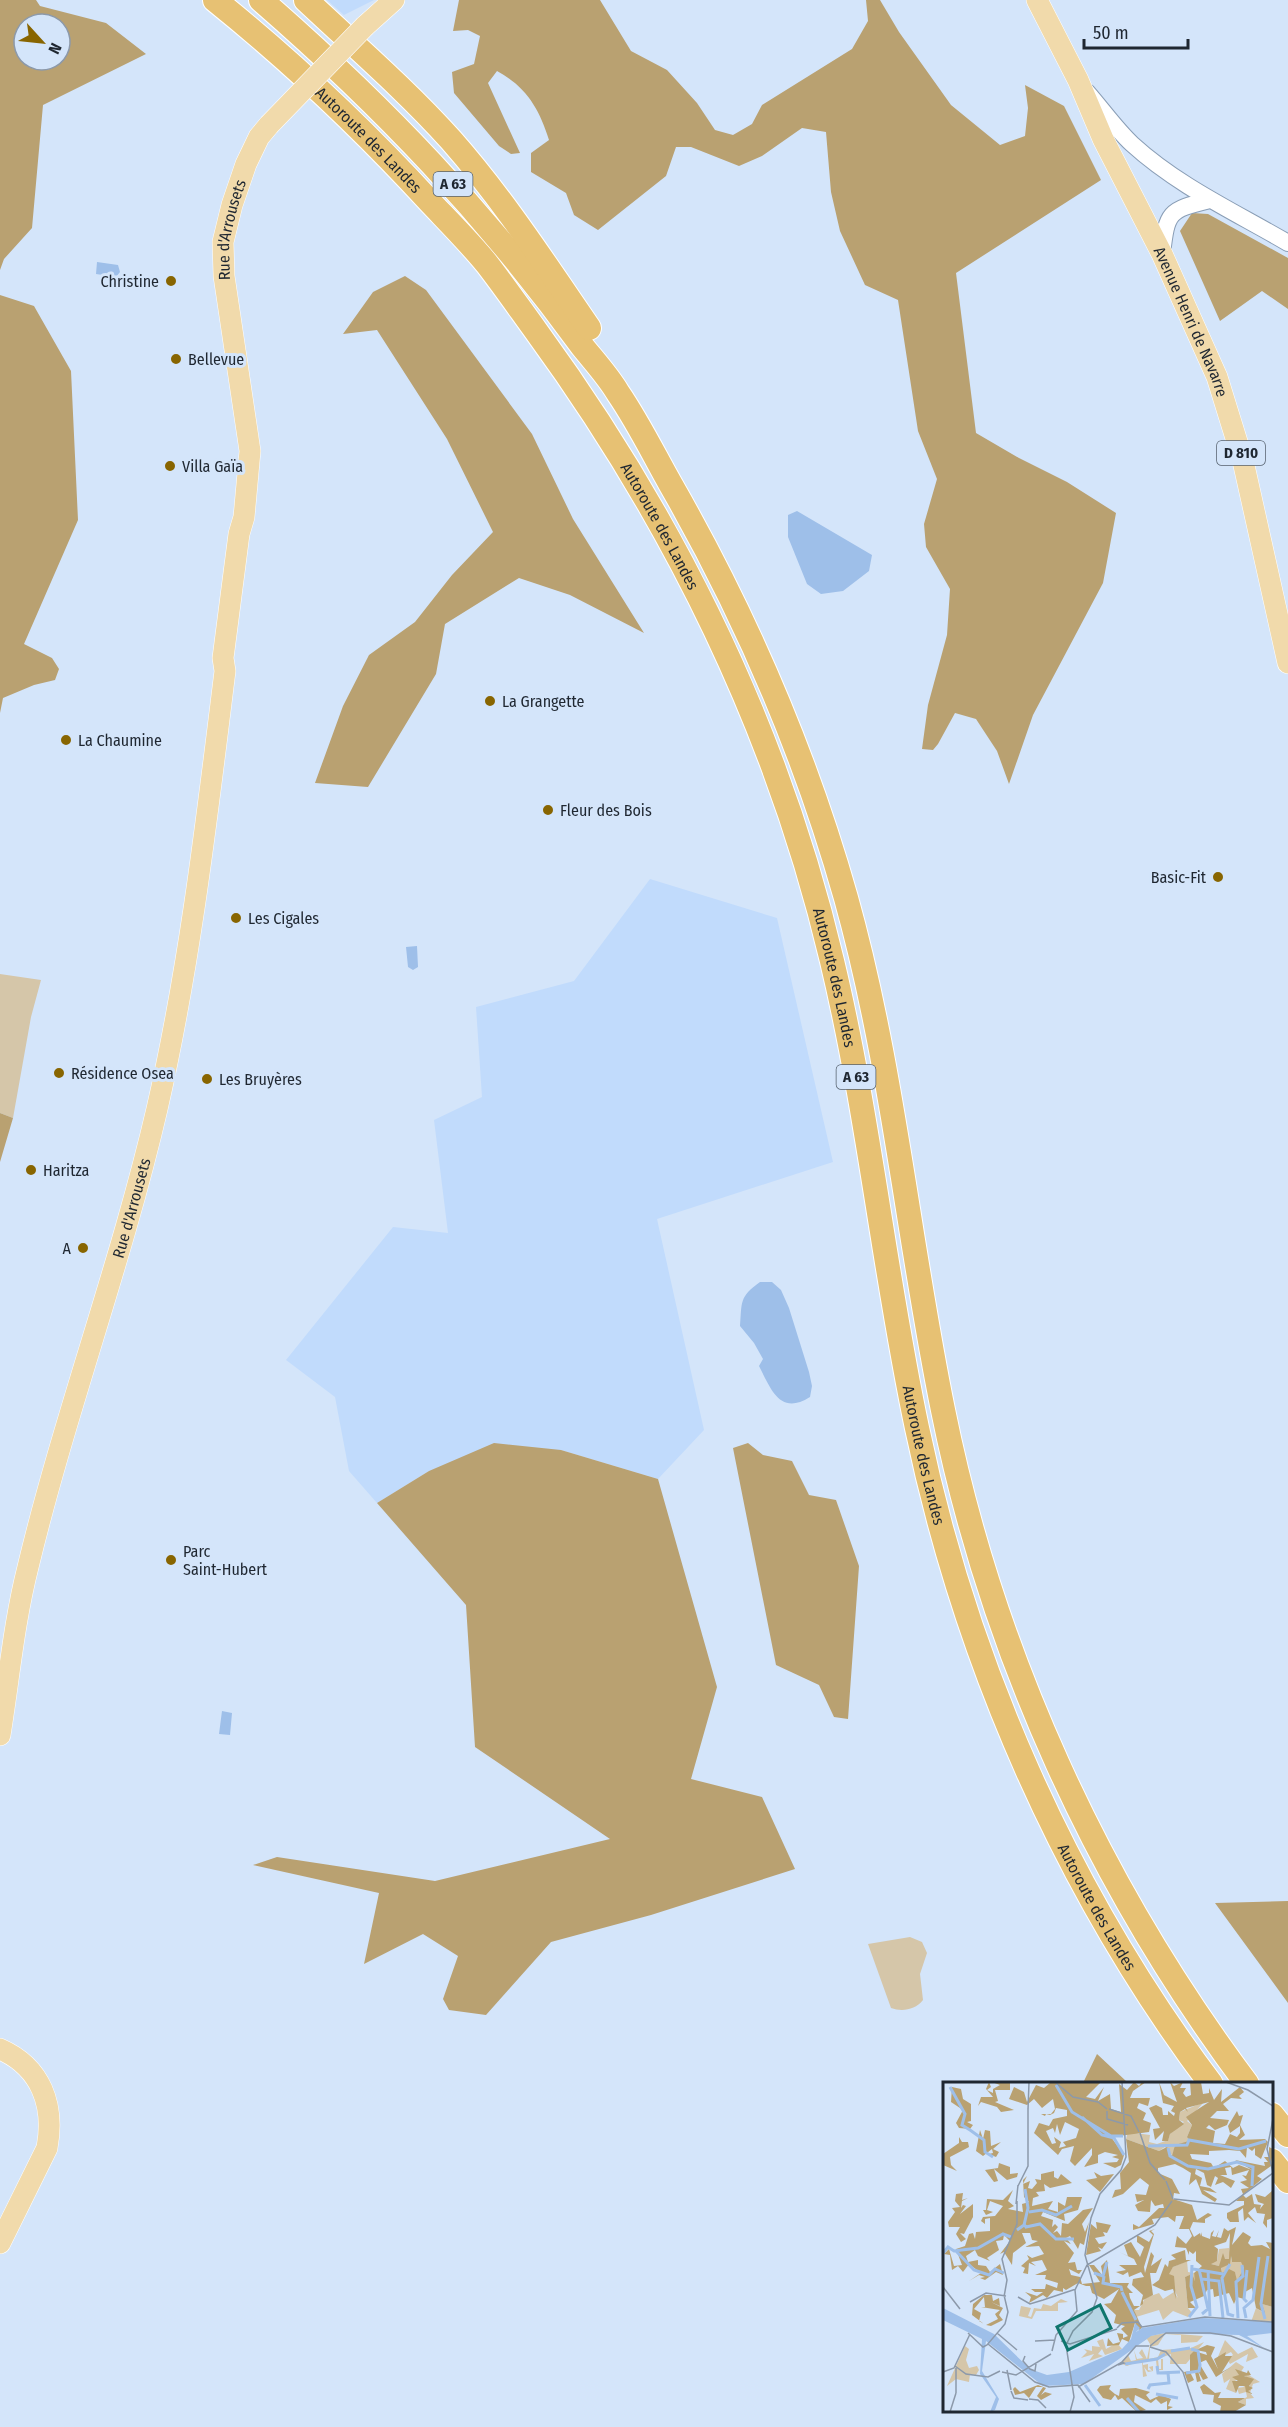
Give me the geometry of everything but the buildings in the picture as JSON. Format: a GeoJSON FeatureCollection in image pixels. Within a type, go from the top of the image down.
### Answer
{"type":"FeatureCollection","features":[{"type":"Feature","properties":{"kind":"highway","name":"Autoroute des Landes"},"geometry":{"type":"LineString","coordinates":[[215,0],[366,134],[487,264],[568,375],[611,440],[653,510],[706,611],[759,730],[787,804],[829,949],[855,1070],[902,1355],[918,1433],[937,1511],[966,1611],[1034,1786],[1071,1859],[1108,1928],[1151,1998],[1210,2082]]}},
{"type":"Feature","properties":{"kind":"highway","name":"Autoroute des Landes"},"geometry":{"type":"LineString","coordinates":[[261,0],[322,54],[396,125],[452,183],[506,245],[618,392],[712,557],[748,630],[780,704],[825,829],[863,961],[877,1024],[945,1421],[981,1561],[1006,1638],[1063,1777],[1117,1883],[1186,1998],[1246,2082]]}},
{"type":"Feature","properties":{"kind":"highway"},"geometry":{"type":"LineString","coordinates":[[306,0],[415,103],[482,178],[533,245],[610,359],[618,392]]}},
{"type":"Feature","properties":{"kind":"highway"},"geometry":{"type":"LineString","coordinates":[[1273,2116],[1288,2135]]}},
{"type":"Feature","properties":{"kind":"highway"},"geometry":{"type":"LineString","coordinates":[[1273,2162],[1288,2181]]}},
{"type":"Feature","properties":{"kind":"main road","name":"Rue d'Arrousets"},"geometry":{"type":"LineString","coordinates":[[0,1735],[27,1569],[142,1168],[160,1094],[201,856],[225,671],[223,658],[239,584],[239,534],[244,517],[249,468],[249,435],[224,276],[224,242],[232,205],[246,164],[259,137],[365,26],[394,0]]}},
{"type":"Feature","properties":{"kind":"main road","name":"Avenue Henri de Navarre"},"geometry":{"type":"LineString","coordinates":[[1037,0],[1078,80],[1103,139],[1162,254],[1217,377],[1243,461],[1288,663]]}},
{"type":"Feature","properties":{"kind":"main road"},"geometry":{"type":"LineString","coordinates":[[0,2049],[24,2063],[37,2077],[49,2110],[50,2133],[47,2148],[0,2243]]}},
{"type":"Feature","properties":{"kind":"street"},"geometry":{"type":"LineString","coordinates":[[1078,80],[1130,142],[1153,162],[1210,200],[1288,243]]}},
{"type":"Feature","properties":{"kind":"street"},"geometry":{"type":"LineString","coordinates":[[1162,254],[1165,224],[1170,217],[1184,206],[1210,200]]}},
{"type":"Feature","properties":{"kind":"shaded area"},"geometry":{"type":"Polygon","coordinates":[[[0,0],[36,0],[40,6],[63,12],[12,12],[12,72],[72,72],[72,14],[106,23],[146,54],[43,105],[32,228],[4,259],[0,270],[0,0]]]}},
{"type":"Feature","properties":{"kind":"shaded area"},"geometry":{"type":"Polygon","coordinates":[[[327,0],[374,0],[344,15],[327,0]]]}},
{"type":"Feature","properties":{"kind":"shaded area"},"geometry":{"type":"Polygon","coordinates":[[[459,0],[600,0],[631,51],[667,70],[697,103],[715,130],[733,135],[752,124],[762,105],[852,49],[868,21],[866,0],[880,0],[899,32],[951,105],[1000,145],[1025,136],[1028,108],[1025,85],[1064,106],[1101,180],[956,273],[976,433],[1067,482],[1116,513],[1103,583],[1033,715],[1009,784],[997,751],[976,719],[955,713],[933,750],[922,749],[928,705],[947,635],[950,589],[926,547],[924,524],[937,479],[918,431],[898,300],[865,285],[840,231],[831,192],[826,132],[802,128],[762,156],[739,166],[691,147],[676,147],[666,176],[598,230],[574,215],[566,193],[531,172],[531,153],[549,140],[536,108],[524,91],[497,71],[488,83],[520,153],[511,154],[499,146],[454,93],[452,72],[474,64],[480,36],[468,30],[453,31],[459,0]]]}},
{"type":"Feature","properties":{"kind":"shaded area"},"geometry":{"type":"Polygon","coordinates":[[[1192,213],[1208,214],[1288,258],[1288,309],[1262,291],[1220,321],[1180,231],[1192,213]]]}},
{"type":"Feature","properties":{"kind":"shaded area"},"geometry":{"type":"Polygon","coordinates":[[[97,262],[118,265],[120,272],[116,277],[96,274],[97,262]]]}},
{"type":"Feature","properties":{"kind":"shaded area"},"geometry":{"type":"Polygon","coordinates":[[[405,276],[426,290],[532,434],[573,519],[644,633],[570,595],[519,578],[445,624],[436,674],[368,787],[315,783],[343,706],[369,655],[415,622],[452,575],[493,532],[447,439],[377,330],[343,334],[373,292],[405,276]]]}},
{"type":"Feature","properties":{"kind":"shaded area"},"geometry":{"type":"Polygon","coordinates":[[[0,295],[34,306],[71,371],[78,520],[24,644],[52,658],[59,669],[55,680],[34,685],[3,698],[0,713],[0,295]]]}},
{"type":"Feature","properties":{"kind":"shaded area"},"geometry":{"type":"Polygon","coordinates":[[[797,511],[872,555],[869,571],[843,591],[821,594],[807,584],[788,537],[788,515],[797,511]]]}},
{"type":"Feature","properties":{"kind":"shaded area"},"geometry":{"type":"Polygon","coordinates":[[[650,879],[777,918],[833,1162],[657,1219],[704,1430],[658,1479],[561,1450],[429,1471],[377,1503],[349,1471],[335,1397],[286,1360],[393,1227],[448,1233],[434,1120],[482,1097],[476,1007],[574,981],[650,879]]]}},
{"type":"Feature","properties":{"kind":"shaded area"},"geometry":{"type":"Polygon","coordinates":[[[417,946],[418,967],[413,970],[408,967],[406,947],[417,946]]]}},
{"type":"Feature","properties":{"kind":"shaded area"},"geometry":{"type":"Polygon","coordinates":[[[0,974],[41,980],[31,1017],[13,1118],[0,1113],[0,974]]]}},
{"type":"Feature","properties":{"kind":"shaded area"},"geometry":{"type":"Polygon","coordinates":[[[0,1113],[13,1118],[0,1162],[0,1113]]]}},
{"type":"Feature","properties":{"kind":"shaded area"},"geometry":{"type":"Polygon","coordinates":[[[760,1282],[772,1282],[781,1290],[789,1308],[812,1386],[810,1397],[800,1402],[784,1402],[772,1391],[759,1366],[763,1359],[740,1326],[745,1296],[760,1282]]]}},
{"type":"Feature","properties":{"kind":"shaded area"},"geometry":{"type":"Polygon","coordinates":[[[494,1443],[561,1450],[658,1479],[717,1687],[691,1779],[762,1797],[795,1869],[651,1915],[551,1942],[486,2015],[449,2010],[443,1999],[458,1956],[423,1934],[364,1964],[379,1893],[253,1865],[277,1857],[435,1881],[610,1839],[475,1747],[466,1605],[377,1503],[429,1471],[494,1443]]]}},
{"type":"Feature","properties":{"kind":"shaded area"},"geometry":{"type":"Polygon","coordinates":[[[748,1443],[763,1455],[792,1461],[809,1495],[836,1500],[859,1566],[848,1719],[834,1717],[819,1685],[776,1665],[733,1448],[748,1443]]]}},
{"type":"Feature","properties":{"kind":"shaded area"},"geometry":{"type":"Polygon","coordinates":[[[222,1711],[232,1713],[230,1735],[219,1734],[222,1711]]]}},
{"type":"Feature","properties":{"kind":"shaded area"},"geometry":{"type":"Polygon","coordinates":[[[1288,1901],[1288,2003],[1215,1903],[1288,1901]]]}},
{"type":"Feature","properties":{"kind":"shaded area"},"geometry":{"type":"Polygon","coordinates":[[[910,1937],[922,1942],[927,1953],[920,1974],[923,2000],[912,2008],[895,2009],[891,2008],[868,1944],[910,1937]]]}},
{"type":"Feature","properties":{"kind":"shaded area"},"geometry":{"type":"Polygon","coordinates":[[[1097,2054],[1126,2081],[1126,2082],[1083,2082],[1097,2054]]]}},
{"type":"Feature","properties":{"kind":"place","name":"Christine"},"geometry":{"type":"Point","coordinates":[171,281]}},
{"type":"Feature","properties":{"kind":"place","name":"Bellevue"},"geometry":{"type":"Point","coordinates":[176,359]}},
{"type":"Feature","properties":{"kind":"place","name":"Villa Gaïa"},"geometry":{"type":"Point","coordinates":[170,466]}},
{"type":"Feature","properties":{"kind":"place","name":"La Grangette"},"geometry":{"type":"Point","coordinates":[490,701]}},
{"type":"Feature","properties":{"kind":"place","name":"La Chaumine"},"geometry":{"type":"Point","coordinates":[66,740]}},
{"type":"Feature","properties":{"kind":"place","name":"Fleur des Bois"},"geometry":{"type":"Point","coordinates":[548,810]}},
{"type":"Feature","properties":{"kind":"place","name":"Basic-Fit"},"geometry":{"type":"Point","coordinates":[1218,877]}},
{"type":"Feature","properties":{"kind":"place","name":"Les Cigales"},"geometry":{"type":"Point","coordinates":[236,918]}},
{"type":"Feature","properties":{"kind":"place","name":"Résidence Osea"},"geometry":{"type":"Point","coordinates":[59,1073]}},
{"type":"Feature","properties":{"kind":"place","name":"Les Bruyères"},"geometry":{"type":"Point","coordinates":[207,1079]}},
{"type":"Feature","properties":{"kind":"place","name":"Haritza"},"geometry":{"type":"Point","coordinates":[31,1170]}},
{"type":"Feature","properties":{"kind":"place","name":"A"},"geometry":{"type":"Point","coordinates":[83,1248]}},
{"type":"Feature","properties":{"kind":"place","name":"Parc Saint-Hubert"},"geometry":{"type":"Point","coordinates":[171,1560]}}]}
